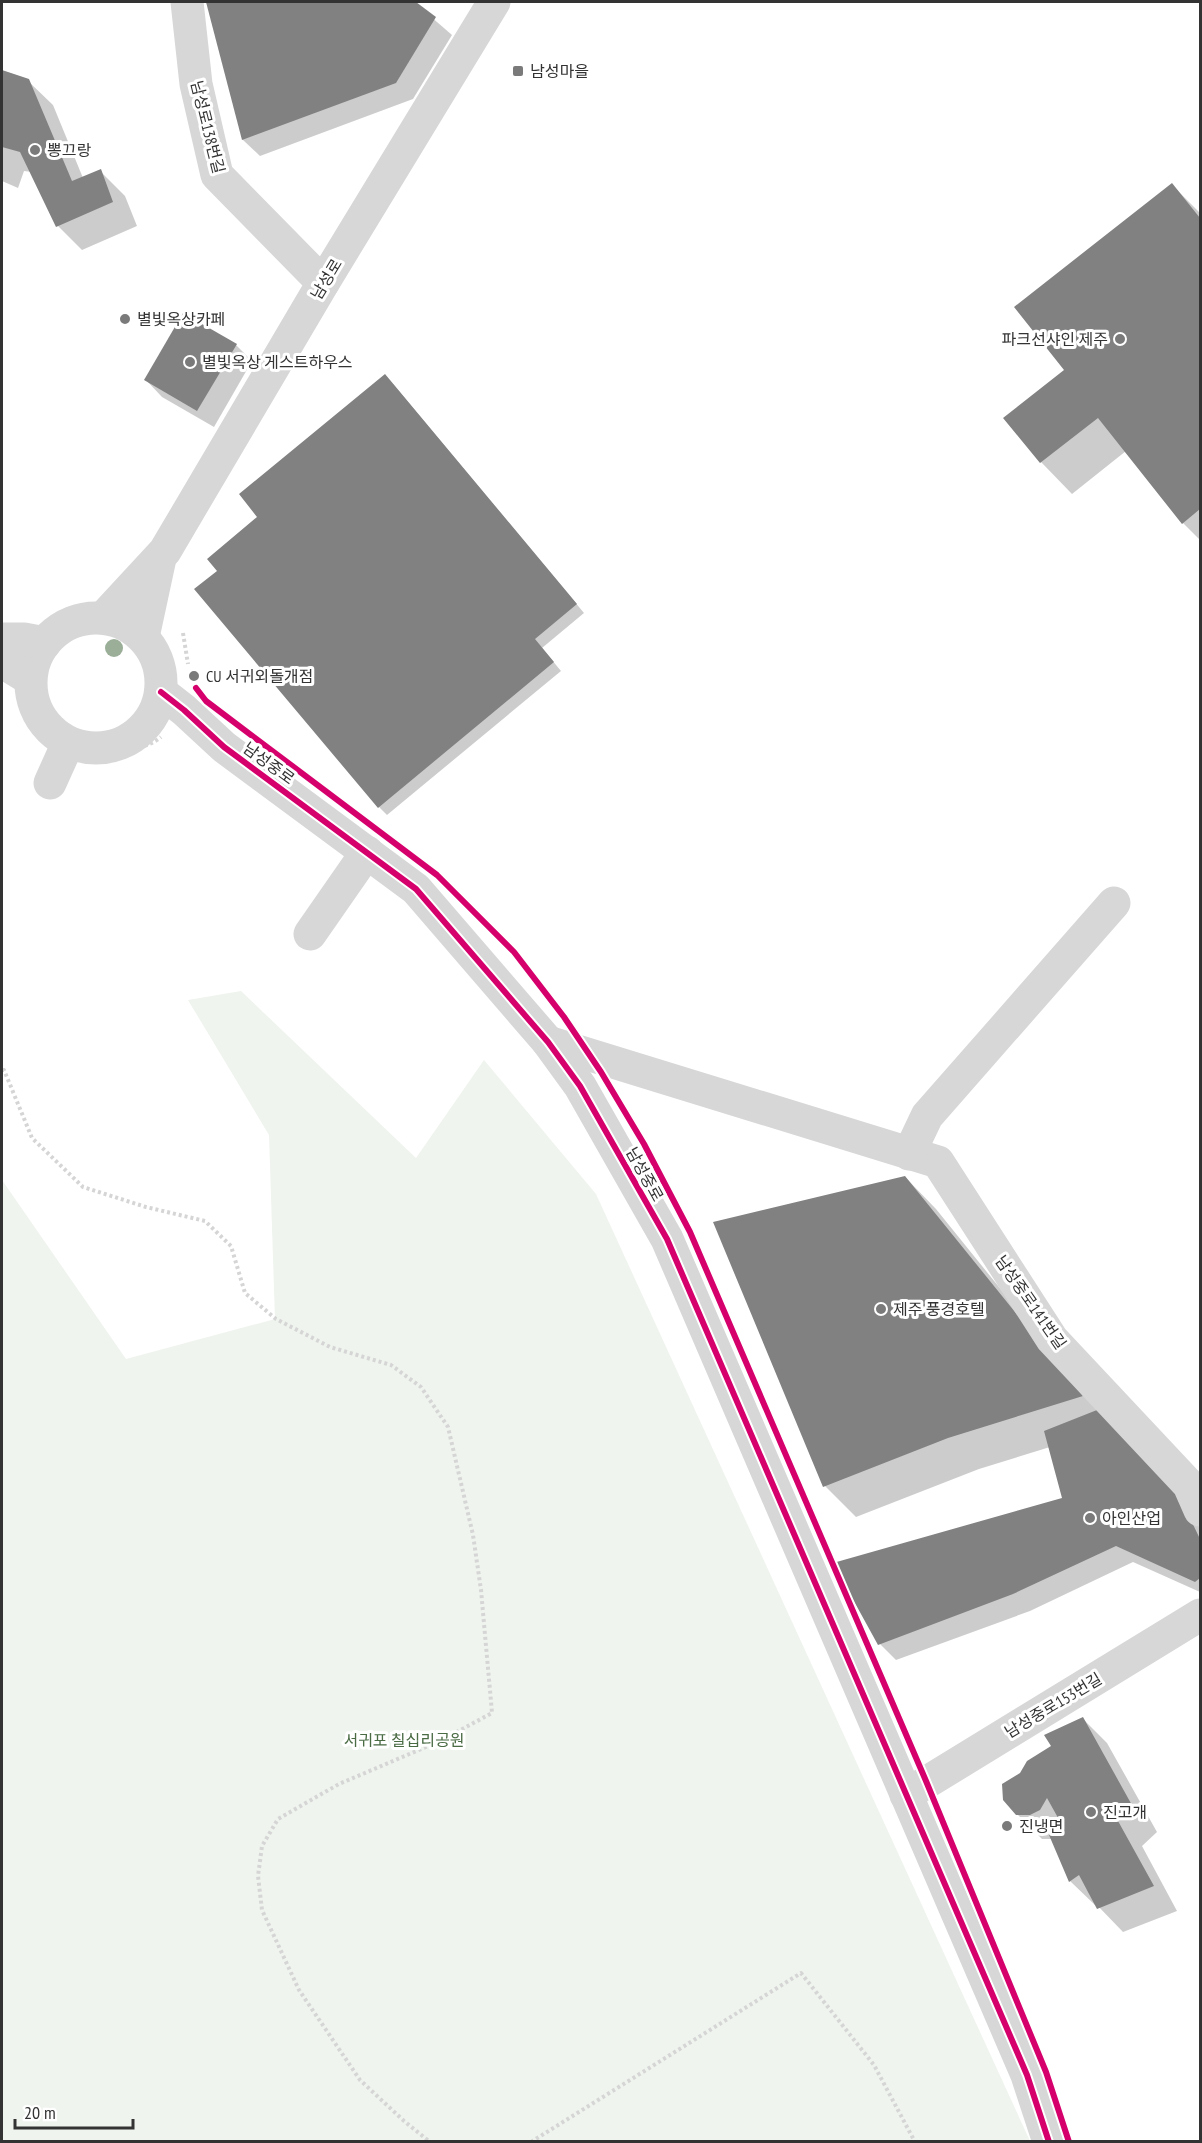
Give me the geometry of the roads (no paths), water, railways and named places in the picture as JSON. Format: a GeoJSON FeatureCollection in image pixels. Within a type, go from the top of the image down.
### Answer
{"type":"FeatureCollection","features":[{"type":"Feature","properties":{"kind":"street","name":"남성로138번길"},"geometry":{"type":"LineString","coordinates":[[187,2],[196,84],[217,176],[323,283]]}},
{"type":"Feature","properties":{"kind":"street","name":"남성로"},"geometry":{"type":"LineString","coordinates":[[103,618],[160,558],[323,283],[494,2]]}},
{"type":"Feature","properties":{"kind":"street","name":"남성로"},"geometry":{"type":"LineString","coordinates":[[143,638],[160,558]]}},
{"type":"Feature","properties":{"kind":"street"},"geometry":{"type":"LineString","coordinates":[[85,618],[103,618],[132,628],[143,638],[155,654],[161,672],[159,704],[147,724],[131,738],[111,747],[89,748],[68,743],[51,732],[39,717],[32,699],[30,679],[34,662],[53,633],[85,618]]}},
{"type":"Feature","properties":{"kind":"street"},"geometry":{"type":"LineString","coordinates":[[2,639],[45,642]]}},
{"type":"Feature","properties":{"kind":"street"},"geometry":{"type":"LineString","coordinates":[[2,662],[30,679]]}},
{"type":"Feature","properties":{"kind":"street","name":"남성중로"},"geometry":{"type":"LineString","coordinates":[[161,692],[224,747],[416,889],[548,1042],[580,1086],[667,1239],[1027,2075],[1049,2142]]}},
{"type":"Feature","properties":{"kind":"street","name":"남성중로"},"geometry":{"type":"LineString","coordinates":[[147,724],[224,747]]}},
{"type":"Feature","properties":{"kind":"street"},"geometry":{"type":"LineString","coordinates":[[50,783],[68,743]]}},
{"type":"Feature","properties":{"kind":"street"},"geometry":{"type":"LineString","coordinates":[[310,934],[367,852]]}},
{"type":"Feature","properties":{"kind":"street"},"geometry":{"type":"LineString","coordinates":[[909,1154],[927,1116],[1114,903]]}},
{"type":"Feature","properties":{"kind":"street","name":"남성중로141번길"},"geometry":{"type":"LineString","coordinates":[[548,1042],[938,1162],[1052,1339],[1189,1485],[1200,1510]]}},
{"type":"Feature","properties":{"kind":"street","name":"남성중로153번길"},"geometry":{"type":"LineString","coordinates":[[906,1795],[1200,1615]]}},
{"type":"Feature","properties":{"kind":"place","name":"남성마을"},"geometry":{"type":"Point","coordinates":[518,71]}},
{"type":"Feature","properties":{"kind":"place","name":"뽕끄랑"},"geometry":{"type":"Point","coordinates":[35,150]}},
{"type":"Feature","properties":{"kind":"place","name":"별빛옥상카페"},"geometry":{"type":"Point","coordinates":[125,319]}},
{"type":"Feature","properties":{"kind":"place","name":"파크선샤인 제주"},"geometry":{"type":"Point","coordinates":[1120,339]}},
{"type":"Feature","properties":{"kind":"place","name":"별빛옥상 게스트하우스"},"geometry":{"type":"Point","coordinates":[190,362]}},
{"type":"Feature","properties":{"kind":"place","name":"CU 서귀외돌개점"},"geometry":{"type":"Point","coordinates":[194,676]}},
{"type":"Feature","properties":{"kind":"place","name":"제주 풍경호텔"},"geometry":{"type":"Point","coordinates":[881,1309]}},
{"type":"Feature","properties":{"kind":"place","name":"아인산업"},"geometry":{"type":"Point","coordinates":[1090,1518]}},
{"type":"Feature","properties":{"kind":"place","name":"진고개"},"geometry":{"type":"Point","coordinates":[1091,1812]}},
{"type":"Feature","properties":{"kind":"place","name":"진냉면"},"geometry":{"type":"Point","coordinates":[1007,1826]}},
{"type":"Feature","properties":{"kind":"park label","name":"서귀포 칠십리공원"},"geometry":{"type":"Point","coordinates":[404,1740]}}]}
